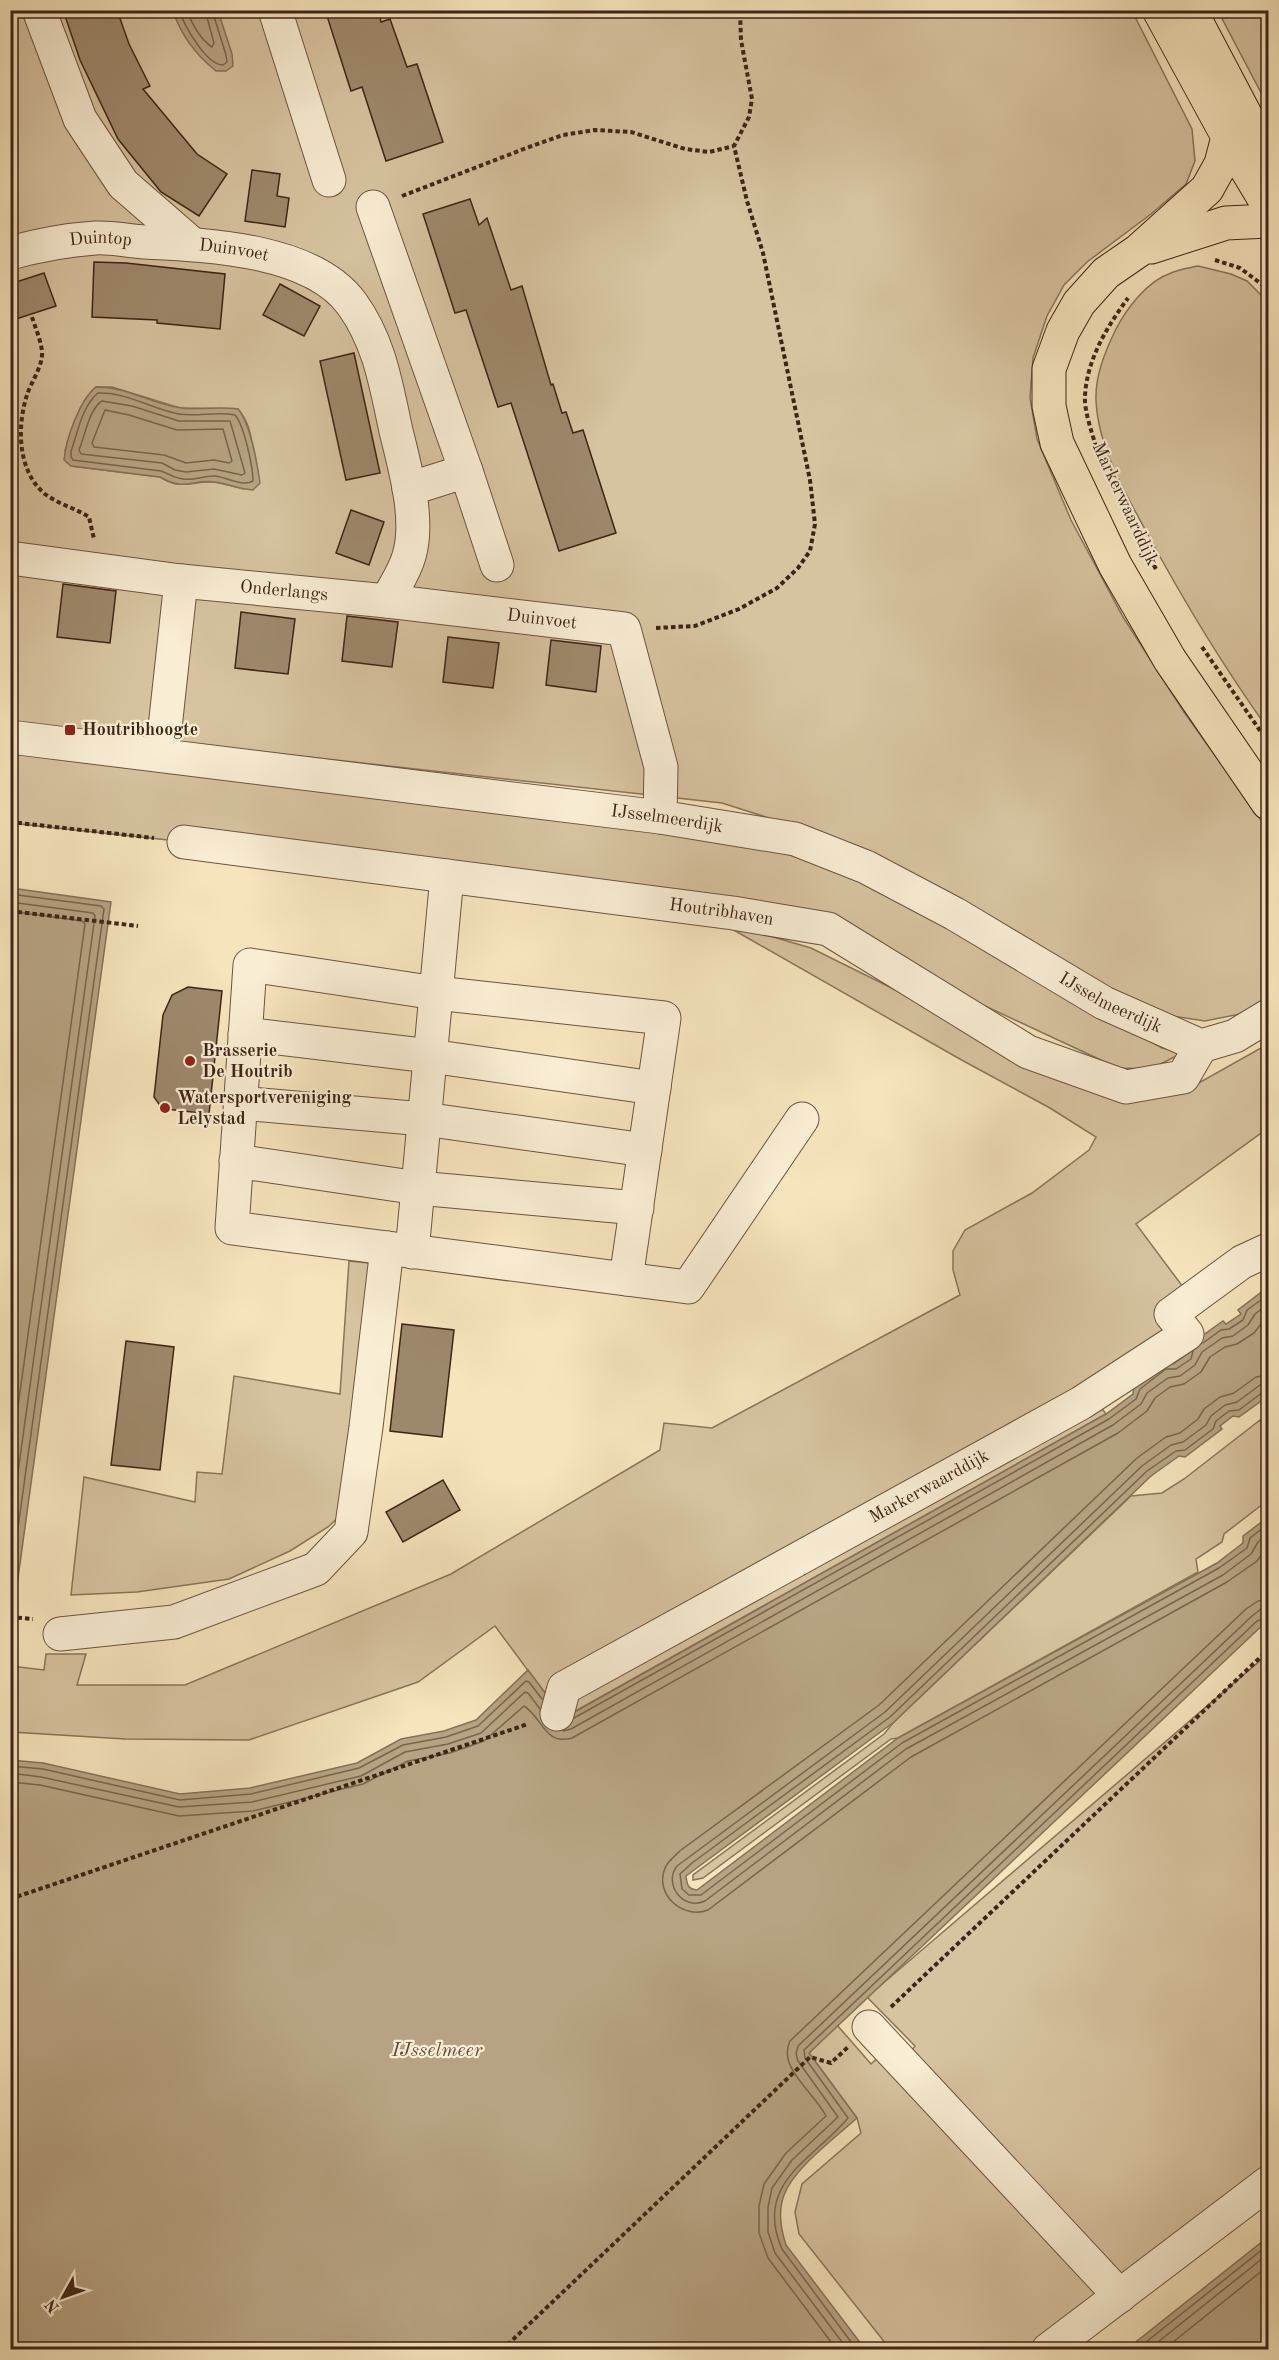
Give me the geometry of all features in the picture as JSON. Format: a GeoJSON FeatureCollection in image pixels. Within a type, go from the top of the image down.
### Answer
{"type":"FeatureCollection","features":[{"type":"Feature","properties":{"kind":"main road"},"geometry":{"type":"LineString","coordinates":[[1159,10],[1228,137],[1269,205]]}},
{"type":"Feature","properties":{"kind":"main road"},"geometry":{"type":"LineString","coordinates":[[1190,10],[1269,158]]}},
{"type":"Feature","properties":{"kind":"main road"},"geometry":{"type":"LineString","coordinates":[[1228,137],[1221,164],[1207,189],[1137,251],[1106,273],[1079,303],[1063,331],[1049,369],[1049,406],[1056,443],[1115,565],[1170,660],[1269,803]]}},
{"type":"Feature","properties":{"kind":"main road"},"geometry":{"type":"LineString","coordinates":[[1137,251],[1226,223],[1269,221]]}},
{"type":"Feature","properties":{"kind":"street","name":"Duinvoet"},"geometry":{"type":"LineString","coordinates":[[39,10],[80,119],[123,184],[192,244],[244,251],[286,260],[333,284],[351,303],[376,345],[409,489],[413,520],[409,556],[387,601],[624,629]]}},
{"type":"Feature","properties":{"kind":"street"},"geometry":{"type":"LineString","coordinates":[[275,10],[329,180]]}},
{"type":"Feature","properties":{"kind":"street"},"geometry":{"type":"LineString","coordinates":[[373,207],[497,565]]}},
{"type":"Feature","properties":{"kind":"street","name":"Duintop"},"geometry":{"type":"LineString","coordinates":[[10,253],[48,243],[98,238],[192,244]]}},
{"type":"Feature","properties":{"kind":"street"},"geometry":{"type":"LineString","coordinates":[[409,489],[466,471]]}},
{"type":"Feature","properties":{"kind":"street","name":"Onderlangs"},"geometry":{"type":"LineString","coordinates":[[10,558],[181,581],[387,601]]}},
{"type":"Feature","properties":{"kind":"street"},"geometry":{"type":"LineString","coordinates":[[162,755],[181,581]]}},
{"type":"Feature","properties":{"kind":"street"},"geometry":{"type":"LineString","coordinates":[[624,629],[661,767],[660,817]]}},
{"type":"Feature","properties":{"kind":"street","name":"IJsselmeerdijk"},"geometry":{"type":"LineString","coordinates":[[10,737],[660,817],[795,839],[866,867],[955,914],[1104,1003],[1200,1046]]}},
{"type":"Feature","properties":{"kind":"street","name":"Houtribhaven"},"geometry":{"type":"LineString","coordinates":[[184,842],[733,913],[828,929],[1028,1052],[1126,1087],[1183,1077],[1200,1046]]}},
{"type":"Feature","properties":{"kind":"street"},"geometry":{"type":"LineString","coordinates":[[60,1634],[174,1622],[316,1569],[351,1532],[366,1427],[399,1250],[418,1188],[447,876]]}},
{"type":"Feature","properties":{"kind":"street"},"geometry":{"type":"LineString","coordinates":[[626,1280],[664,1018],[436,993],[250,965],[232,1228],[626,1280],[688,1287],[802,1119]]}},
{"type":"Feature","properties":{"kind":"street"},"geometry":{"type":"LineString","coordinates":[[1200,1046],[1235,1036],[1269,1016]]}},
{"type":"Feature","properties":{"kind":"street"},"geometry":{"type":"LineString","coordinates":[[245,1034],[430,1056],[654,1088]]}},
{"type":"Feature","properties":{"kind":"street"},"geometry":{"type":"LineString","coordinates":[[240,1103],[424,1119],[645,1150]]}},
{"type":"Feature","properties":{"kind":"street"},"geometry":{"type":"LineString","coordinates":[[236,1161],[418,1188],[637,1208]]}},
{"type":"Feature","properties":{"kind":"street","name":"Markerwaarddijk"},"geometry":{"type":"LineString","coordinates":[[557,1714],[564,1688],[1091,1397],[1187,1334],[1171,1314],[1242,1262],[1269,1250]]}},
{"type":"Feature","properties":{"kind":"street"},"geometry":{"type":"LineString","coordinates":[[869,2027],[1120,2296]]}},
{"type":"Feature","properties":{"kind":"street"},"geometry":{"type":"LineString","coordinates":[[1048,2349],[1269,2183]]}},
{"type":"Feature","properties":{"kind":"path"},"geometry":{"type":"LineString","coordinates":[[624,629],[695,626],[739,609],[777,588],[798,568],[810,551],[815,524],[810,480],[763,253],[747,201],[734,146],[749,117],[752,99],[741,40],[740,10]]}},
{"type":"Feature","properties":{"kind":"path"},"geometry":{"type":"LineString","coordinates":[[373,207],[529,147],[595,130],[631,132],[685,149],[709,152],[734,146]]}},
{"type":"Feature","properties":{"kind":"path"},"geometry":{"type":"LineString","coordinates":[[1210,258],[1240,268],[1269,289]]}},
{"type":"Feature","properties":{"kind":"path","name":"Markerwaarddijk"},"geometry":{"type":"LineString","coordinates":[[1100,456],[1095,446],[1084,398],[1091,364],[1109,324],[1134,290]]}},
{"type":"Feature","properties":{"kind":"path"},"geometry":{"type":"LineString","coordinates":[[32,316],[42,351],[41,360],[24,407],[22,449],[33,479],[43,492],[89,517],[96,552],[96,570]]}},
{"type":"Feature","properties":{"kind":"path","name":"Markerwaarddijk"},"geometry":{"type":"LineString","coordinates":[[1134,528],[1160,575]]}},
{"type":"Feature","properties":{"kind":"path"},"geometry":{"type":"LineString","coordinates":[[1198,641],[1269,742]]}},
{"type":"Feature","properties":{"kind":"path"},"geometry":{"type":"LineString","coordinates":[[10,822],[184,842]]}},
{"type":"Feature","properties":{"kind":"path"},"geometry":{"type":"LineString","coordinates":[[10,910],[138,926]]}},
{"type":"Feature","properties":{"kind":"path"},"geometry":{"type":"LineString","coordinates":[[502,2349],[810,2057],[831,2063],[1269,1650]]}},
{"type":"Feature","properties":{"kind":"path"},"geometry":{"type":"LineString","coordinates":[[10,1899],[557,1714]]}},
{"type":"Feature","properties":{"kind":"shaded area"},"geometry":{"type":"Polygon","coordinates":[[[11,11],[1132,11],[1192,129],[1195,161],[1186,184],[1151,214],[1087,262],[1064,285],[1047,316],[1033,358],[1030,398],[1037,439],[1071,520],[1123,617],[1184,712],[1268,830],[1268,1001],[1255,1011],[1205,1021],[1139,1011],[860,847],[722,803],[11,724],[11,11]],[[96,387],[84,400],[65,450],[71,466],[160,477],[180,484],[215,482],[244,489],[252,448],[249,428],[238,409],[180,408],[112,387],[96,387]]]}},
{"type":"Feature","properties":{"kind":"shaded area"},"geometry":{"type":"Polygon","coordinates":[[[1218,11],[1268,11],[1268,106],[1218,11]]]}},
{"type":"Feature","properties":{"kind":"shaded area"},"geometry":{"type":"Polygon","coordinates":[[[1198,266],[1231,274],[1247,281],[1268,302],[1268,729],[1204,632],[1138,516],[1107,452],[1098,417],[1096,391],[1099,373],[1111,339],[1125,314],[1154,282],[1174,272],[1198,266]]]}},
{"type":"Feature","properties":{"kind":"shaded area"},"geometry":{"type":"Polygon","coordinates":[[[11,750],[195,771],[783,850],[845,869],[1162,1048],[1184,1052],[1151,1069],[1118,1068],[968,998],[811,920],[601,887],[11,823],[11,750]]]}},
{"type":"Feature","properties":{"kind":"shaded area"},"geometry":{"type":"Polygon","coordinates":[[[732,929],[763,934],[811,948],[1075,1079],[1181,1093],[1268,1044],[1268,1128],[1136,1224],[1186,1291],[1178,1334],[1090,1393],[1106,1414],[563,1718],[495,1626],[418,1682],[249,1740],[125,1739],[11,1732],[11,1666],[44,1670],[46,1654],[86,1654],[77,1685],[185,1685],[451,1574],[660,1450],[664,1423],[712,1428],[960,1295],[953,1270],[953,1251],[965,1230],[1032,1193],[1089,1150],[1096,1137],[1050,1108],[732,929]]]}},
{"type":"Feature","properties":{"kind":"shaded area"},"geometry":{"type":"Polygon","coordinates":[[[349,1261],[379,1264],[343,1513],[328,1527],[290,1551],[229,1579],[137,1592],[71,1595],[84,1477],[195,1502],[197,1472],[222,1474],[234,1376],[340,1394],[349,1261]]]}},
{"type":"Feature","properties":{"kind":"shaded area"},"geometry":{"type":"Polygon","coordinates":[[[1260,1420],[1268,1431],[1268,1500],[1224,1534],[1222,1542],[1196,1559],[1198,1572],[898,1738],[891,1739],[703,1878],[693,1880],[693,1875],[884,1734],[1131,1496],[1162,1493],[1184,1479],[1260,1420]]]}},
{"type":"Feature","properties":{"kind":"shaded area"},"geometry":{"type":"Polygon","coordinates":[[[1268,1654],[1268,2170],[1120,2281],[911,2051],[915,2046],[867,1997],[1268,1654]]]}},
{"type":"Feature","properties":{"kind":"shaded area"},"geometry":{"type":"Polygon","coordinates":[[[837,2025],[871,2064],[882,2054],[1098,2294],[1093,2301],[1028,2349],[890,2349],[799,2234],[795,2212],[802,2184],[861,2133],[857,2118],[809,2053],[837,2025]]]}},
{"type":"Feature","properties":{"kind":"water"},"geometry":{"type":"Polygon","coordinates":[[[173,11],[218,11],[232,54],[233,66],[226,71],[216,71],[209,65],[185,36],[173,11]]]}},
{"type":"Feature","properties":{"kind":"water"},"geometry":{"type":"Polygon","coordinates":[[[96,387],[120,390],[182,408],[238,409],[250,434],[260,483],[253,490],[215,482],[176,484],[160,477],[71,466],[64,460],[67,442],[84,401],[96,387]]]}},
{"type":"Feature","properties":{"kind":"water"},"geometry":{"type":"Polygon","coordinates":[[[10,888],[111,902],[11,1629],[10,888]]]}},
{"type":"Feature","properties":{"kind":"water","name":"IJsselmeer"},"geometry":{"type":"Polygon","coordinates":[[[1268,1287],[1268,1396],[1239,1417],[1233,1416],[1220,1426],[1222,1429],[1185,1457],[1179,1456],[1151,1476],[894,1722],[686,1876],[688,1886],[697,1890],[898,1738],[1217,1563],[1243,1543],[1243,1536],[1268,1517],[1268,1620],[809,2053],[857,2118],[816,2154],[789,2185],[781,2207],[783,2233],[786,2245],[865,2349],[11,2350],[11,1760],[43,1763],[180,1794],[250,1788],[357,1763],[401,1739],[444,1731],[476,1720],[528,1670],[564,1718],[1106,1414],[1133,1394],[1134,1386],[1169,1360],[1173,1364],[1187,1354],[1188,1346],[1223,1321],[1226,1324],[1241,1314],[1238,1310],[1268,1287]]]}},
{"type":"Feature","properties":{"kind":"water"},"geometry":{"type":"Polygon","coordinates":[[[1268,2237],[1268,2349],[1127,2349],[1268,2237]]]}},
{"type":"Feature","properties":{"kind":"building"},"geometry":{"type":"Polygon","coordinates":[[[63,10],[117,10],[129,44],[150,86],[143,89],[197,154],[227,174],[199,216],[161,192],[118,139],[80,60],[63,10]]]}},
{"type":"Feature","properties":{"kind":"building"},"geometry":{"type":"Polygon","coordinates":[[[344,10],[378,10],[381,22],[390,19],[407,67],[417,64],[443,142],[386,161],[362,87],[351,91],[327,16],[344,10]]]}},
{"type":"Feature","properties":{"kind":"building"},"geometry":{"type":"Polygon","coordinates":[[[252,170],[280,174],[277,196],[289,198],[285,227],[245,221],[252,170]]]}},
{"type":"Feature","properties":{"kind":"building"},"geometry":{"type":"Polygon","coordinates":[[[470,199],[479,225],[487,218],[511,290],[522,286],[551,385],[553,384],[562,413],[566,412],[573,433],[583,430],[616,533],[559,551],[511,403],[498,407],[466,310],[455,313],[423,214],[470,199]]]}},
{"type":"Feature","properties":{"kind":"building"},"geometry":{"type":"Polygon","coordinates":[[[94,262],[126,263],[225,274],[220,329],[157,323],[157,320],[92,317],[94,262]]]}},
{"type":"Feature","properties":{"kind":"building"},"geometry":{"type":"Polygon","coordinates":[[[44,273],[56,306],[10,321],[10,284],[44,273]]]}},
{"type":"Feature","properties":{"kind":"building"},"geometry":{"type":"Polygon","coordinates":[[[280,284],[320,306],[304,336],[263,315],[280,284]]]}},
{"type":"Feature","properties":{"kind":"building"},"geometry":{"type":"Polygon","coordinates":[[[354,353],[380,473],[346,480],[320,361],[354,353]]]}},
{"type":"Feature","properties":{"kind":"building"},"geometry":{"type":"Polygon","coordinates":[[[351,510],[384,522],[369,565],[336,553],[351,510]]]}},
{"type":"Feature","properties":{"kind":"building"},"geometry":{"type":"Polygon","coordinates":[[[63,584],[116,591],[110,643],[57,637],[63,584]]]}},
{"type":"Feature","properties":{"kind":"building"},"geometry":{"type":"Polygon","coordinates":[[[241,612],[295,619],[288,674],[235,668],[241,612]]]}},
{"type":"Feature","properties":{"kind":"building"},"geometry":{"type":"Polygon","coordinates":[[[347,616],[398,622],[392,667],[342,661],[347,616]]]}},
{"type":"Feature","properties":{"kind":"building"},"geometry":{"type":"Polygon","coordinates":[[[448,637],[499,643],[493,688],[443,682],[448,637]]]}},
{"type":"Feature","properties":{"kind":"building"},"geometry":{"type":"Polygon","coordinates":[[[551,640],[601,646],[596,692],[546,685],[551,640]]]}},
{"type":"Feature","properties":{"kind":"building"},"geometry":{"type":"Polygon","coordinates":[[[188,987],[222,991],[209,1114],[166,1109],[161,1107],[154,1097],[163,1015],[172,995],[188,987]]]}},
{"type":"Feature","properties":{"kind":"building"},"geometry":{"type":"Polygon","coordinates":[[[402,1324],[454,1330],[442,1437],[390,1431],[402,1324]]]}},
{"type":"Feature","properties":{"kind":"building"},"geometry":{"type":"Polygon","coordinates":[[[126,1341],[174,1347],[160,1470],[111,1465],[126,1341]]]}},
{"type":"Feature","properties":{"kind":"building"},"geometry":{"type":"Polygon","coordinates":[[[443,1480],[460,1510],[403,1542],[386,1512],[443,1480]]]}},
{"type":"Feature","properties":{"kind":"place","name":"Houtribhoogte"},"geometry":{"type":"Point","coordinates":[70,730]}},
{"type":"Feature","properties":{"kind":"place","name":"Brasserie De Houtrib"},"geometry":{"type":"Point","coordinates":[190,1061]}},
{"type":"Feature","properties":{"kind":"place","name":"Watersportvereniging Lelystad"},"geometry":{"type":"Point","coordinates":[165,1108]}}]}
